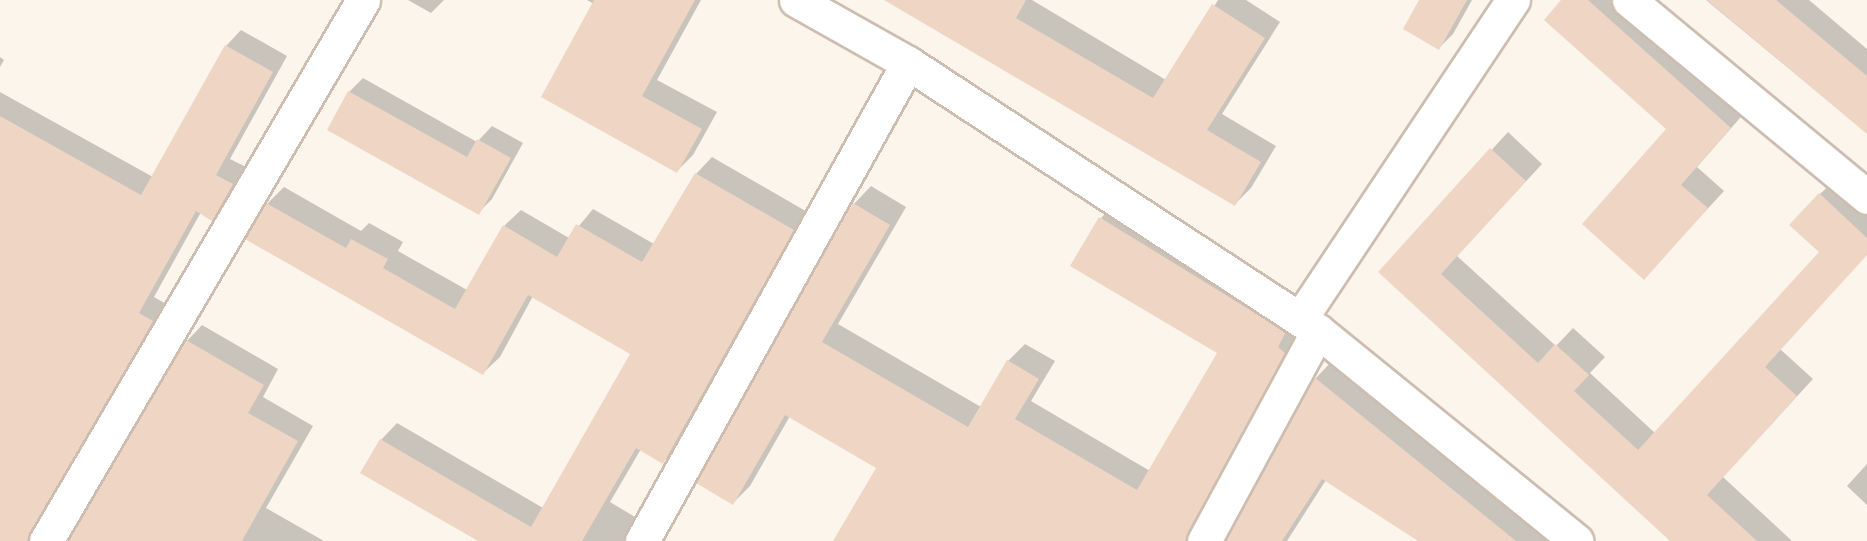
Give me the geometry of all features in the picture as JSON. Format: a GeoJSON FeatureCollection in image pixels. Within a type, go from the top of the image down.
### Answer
{"type":"FeatureCollection","features":[{"type":"Feature","properties":{"kind":"street"},"geometry":{"type":"LineString","coordinates":[[46,541],[363,0]]}},
{"type":"Feature","properties":{"kind":"street"},"geometry":{"type":"LineString","coordinates":[[796,0],[908,63],[1309,325],[1576,541]]}},
{"type":"Feature","properties":{"kind":"street"},"geometry":{"type":"LineString","coordinates":[[1204,541],[1309,325],[1513,0]]}},
{"type":"Feature","properties":{"kind":"street"},"geometry":{"type":"LineString","coordinates":[[1629,0],[1867,197]]}},
{"type":"Feature","properties":{"kind":"street"},"geometry":{"type":"LineString","coordinates":[[642,541],[908,63]]}},
{"type":"Feature","properties":{"kind":"building"},"geometry":{"type":"Polygon","coordinates":[[[594,0],[695,0],[642,96],[702,129],[677,173],[541,97],[594,0]]]}},
{"type":"Feature","properties":{"kind":"building"},"geometry":{"type":"Polygon","coordinates":[[[884,0],[1026,0],[1016,18],[1153,98],[1212,4],[1265,38],[1207,130],[1261,162],[1235,206],[884,0]]]}},
{"type":"Feature","properties":{"kind":"building"},"geometry":{"type":"Polygon","coordinates":[[[1419,0],[1467,0],[1439,50],[1403,29],[1419,0]]]}},
{"type":"Feature","properties":{"kind":"building"},"geometry":{"type":"Polygon","coordinates":[[[1561,0],[1588,0],[1731,128],[1681,185],[1708,208],[1644,280],[1582,224],[1666,129],[1544,20],[1561,0]]]}},
{"type":"Feature","properties":{"kind":"building"},"geometry":{"type":"Polygon","coordinates":[[[1707,0],[1776,0],[1867,76],[1867,134],[1707,0]]]}},
{"type":"Feature","properties":{"kind":"building"},"geometry":{"type":"Polygon","coordinates":[[[225,45],[273,72],[216,175],[233,184],[212,221],[196,211],[139,313],[153,321],[27,541],[0,541],[0,116],[141,195],[225,45]]]}},
{"type":"Feature","properties":{"kind":"building"},"geometry":{"type":"Polygon","coordinates":[[[348,91],[467,157],[477,139],[511,158],[479,215],[327,130],[348,91]]]}},
{"type":"Feature","properties":{"kind":"building"},"geometry":{"type":"Polygon","coordinates":[[[1490,148],[1526,181],[1441,274],[1538,363],[1555,344],[1589,375],[1574,391],[1638,450],[1819,252],[1789,225],[1819,193],[1867,238],[1867,255],[1765,367],[1797,396],[1707,495],[1757,541],[1670,541],[1378,272],[1490,148]]]}},
{"type":"Feature","properties":{"kind":"building"},"geometry":{"type":"Polygon","coordinates":[[[695,173],[794,230],[663,464],[636,448],[582,541],[478,541],[360,473],[380,439],[531,527],[630,354],[528,295],[483,375],[245,239],[266,203],[346,248],[351,239],[388,259],[383,268],[455,309],[503,225],[557,257],[576,224],[642,262],[695,173]]]}},
{"type":"Feature","properties":{"kind":"building"},"geometry":{"type":"Polygon","coordinates":[[[853,203],[890,225],[822,342],[968,427],[1007,360],[1039,379],[1015,419],[1137,490],[1217,353],[1070,266],[1099,217],[1286,332],[1278,347],[1285,353],[1185,541],[833,541],[876,468],[785,415],[733,505],[696,483],[853,203]]]}},
{"type":"Feature","properties":{"kind":"building"},"geometry":{"type":"Polygon","coordinates":[[[186,340],[264,385],[248,413],[298,441],[242,541],[68,541],[186,340]]]}},
{"type":"Feature","properties":{"kind":"building"},"geometry":{"type":"Polygon","coordinates":[[[1314,377],[1516,541],[1418,541],[1322,479],[1282,541],[1225,541],[1314,377]]]}}]}
